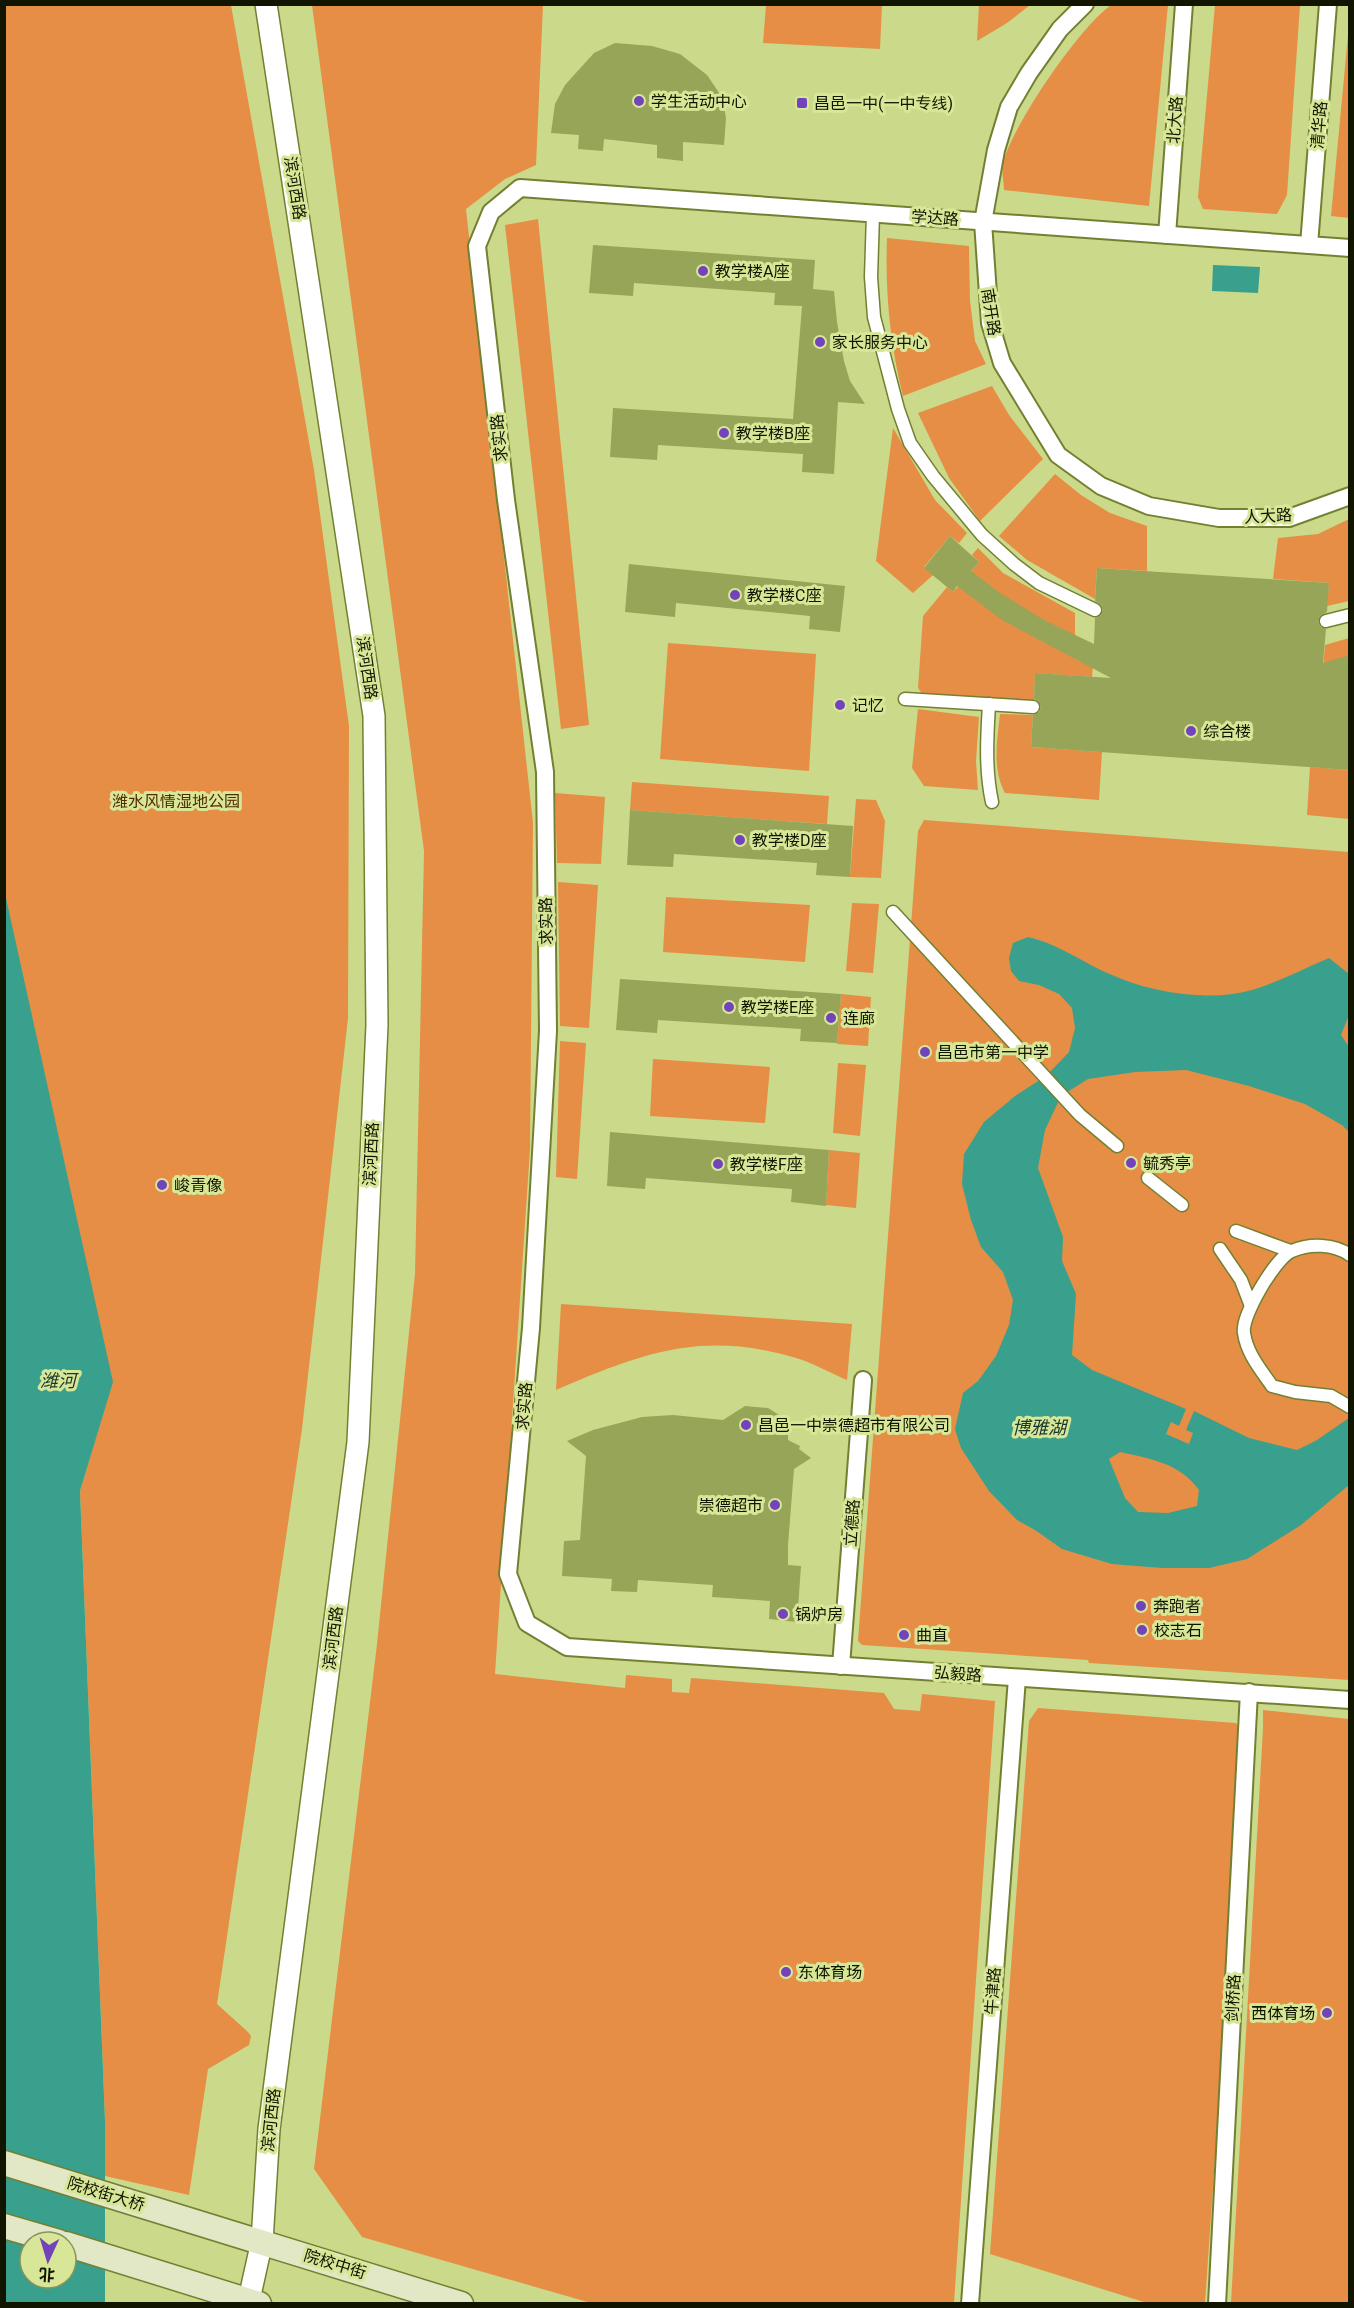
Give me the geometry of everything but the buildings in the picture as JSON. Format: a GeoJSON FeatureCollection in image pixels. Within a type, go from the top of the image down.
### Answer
{"type":"FeatureCollection","features":[{"type":"Feature","properties":{"kind":"main road","name":"院校街大桥"},"geometry":{"type":"LineString","coordinates":[[4,2163],[208,2225]]}},
{"type":"Feature","properties":{"kind":"main road","name":"院校中街"},"geometry":{"type":"LineString","coordinates":[[208,2225],[461,2304]]}},
{"type":"Feature","properties":{"kind":"main road"},"geometry":{"type":"LineString","coordinates":[[78,2248],[192,2282],[252,2303]]}},
{"type":"Feature","properties":{"kind":"street","name":"滨河西路"},"geometry":{"type":"LineString","coordinates":[[252,2303],[262,2241],[269,2129],[358,1442],[377,1025],[374,716],[266,4]]}},
{"type":"Feature","properties":{"kind":"street","name":"南开路"},"geometry":{"type":"LineString","coordinates":[[1085,4],[1060,29],[1029,73],[1009,107],[996,150],[983,222],[990,323],[1002,363],[1058,456],[1101,486],[1149,506],[1219,518]]}},
{"type":"Feature","properties":{"kind":"street","name":"北大路"},"geometry":{"type":"LineString","coordinates":[[1167,235],[1184,4]]}},
{"type":"Feature","properties":{"kind":"street","name":"清华路"},"geometry":{"type":"LineString","coordinates":[[1309,245],[1328,4]]}},
{"type":"Feature","properties":{"kind":"street","name":"学达路"},"geometry":{"type":"LineString","coordinates":[[520,188],[1350,248]]}},
{"type":"Feature","properties":{"kind":"street","name":"求实路"},"geometry":{"type":"LineString","coordinates":[[520,188],[491,212],[477,246],[506,500],[545,772],[548,1030],[531,1328],[508,1574],[527,1623],[567,1647]]}},
{"type":"Feature","properties":{"kind":"street"},"geometry":{"type":"LineString","coordinates":[[873,214],[871,277],[874,317],[898,409],[910,443],[933,476],[982,535],[1014,564],[1039,583],[1095,610]]}},
{"type":"Feature","properties":{"kind":"street","name":"人大路"},"geometry":{"type":"LineString","coordinates":[[1219,518],[1289,519],[1350,496]]}},
{"type":"Feature","properties":{"kind":"street"},"geometry":{"type":"LineString","coordinates":[[1326,621],[1350,615]]}},
{"type":"Feature","properties":{"kind":"street"},"geometry":{"type":"LineString","coordinates":[[906,699],[1033,707]]}},
{"type":"Feature","properties":{"kind":"street"},"geometry":{"type":"LineString","coordinates":[[989,704],[986,755],[987,780],[992,802]]}},
{"type":"Feature","properties":{"kind":"street"},"geometry":{"type":"LineString","coordinates":[[892,912],[1080,1115],[1117,1146]]}},
{"type":"Feature","properties":{"kind":"street"},"geometry":{"type":"LineString","coordinates":[[1148,1178],[1182,1204]]}},
{"type":"Feature","properties":{"kind":"street"},"geometry":{"type":"LineString","coordinates":[[1236,1231],[1290,1251],[1319,1245],[1341,1249],[1350,1255]]}},
{"type":"Feature","properties":{"kind":"street"},"geometry":{"type":"LineString","coordinates":[[1220,1249],[1241,1280],[1251,1306]]}},
{"type":"Feature","properties":{"kind":"street"},"geometry":{"type":"LineString","coordinates":[[1290,1251],[1268,1276],[1251,1306],[1243,1331],[1250,1354],[1272,1386],[1295,1392],[1331,1396],[1350,1407]]}},
{"type":"Feature","properties":{"kind":"street","name":"立德路"},"geometry":{"type":"LineString","coordinates":[[841,1666],[863,1380]]}},
{"type":"Feature","properties":{"kind":"street","name":"弘毅路"},"geometry":{"type":"LineString","coordinates":[[567,1647],[1350,1700]]}},
{"type":"Feature","properties":{"kind":"street","name":"牛津路"},"geometry":{"type":"LineString","coordinates":[[970,2304],[1017,1678]]}},
{"type":"Feature","properties":{"kind":"street","name":"剑桥路"},"geometry":{"type":"LineString","coordinates":[[1217,2304],[1250,1692]]}},
{"type":"Feature","properties":{"kind":"green space"},"geometry":{"type":"Polygon","coordinates":[[[979,4],[1030,5],[1007,23],[977,41],[979,4]]]}},
{"type":"Feature","properties":{"kind":"green space","name":"潍水风情湿地公园"},"geometry":{"type":"Polygon","coordinates":[[[4,5],[231,5],[314,470],[349,726],[348,1018],[302,1429],[217,2004],[251,2036],[249,2045],[208,2069],[189,2195],[105,2176],[105,2121],[80,1491],[112,1382],[5,897],[4,5]]]}},
{"type":"Feature","properties":{"kind":"green space"},"geometry":{"type":"Polygon","coordinates":[[[312,5],[543,5],[536,165],[505,179],[466,209],[533,823],[530,1149],[495,1674],[625,1688],[626,1675],[672,1679],[672,1692],[689,1693],[691,1678],[884,1693],[894,1709],[920,1711],[922,1694],[995,1701],[954,2303],[591,2303],[362,2237],[314,2169],[377,1644],[415,1274],[424,851],[312,5]]]}},
{"type":"Feature","properties":{"kind":"green space"},"geometry":{"type":"Polygon","coordinates":[[[766,5],[882,5],[880,49],[763,43],[766,5]]]}},
{"type":"Feature","properties":{"kind":"green space"},"geometry":{"type":"Polygon","coordinates":[[[1111,5],[1168,5],[1149,206],[1004,190],[1003,163],[1009,146],[1033,102],[1065,55],[1111,5]]]}},
{"type":"Feature","properties":{"kind":"green space"},"geometry":{"type":"Polygon","coordinates":[[[1215,5],[1300,5],[1287,195],[1277,214],[1203,209],[1198,197],[1215,5]]]}},
{"type":"Feature","properties":{"kind":"green space"},"geometry":{"type":"Polygon","coordinates":[[[1349,24],[1349,218],[1331,216],[1349,24]]]}},
{"type":"Feature","properties":{"kind":"green space"},"geometry":{"type":"Polygon","coordinates":[[[538,219],[589,725],[561,729],[505,225],[538,219]]]}},
{"type":"Feature","properties":{"kind":"green space"},"geometry":{"type":"Polygon","coordinates":[[[887,238],[969,246],[970,301],[975,341],[986,364],[903,396],[889,318],[887,238]]]}},
{"type":"Feature","properties":{"kind":"green space"},"geometry":{"type":"Polygon","coordinates":[[[992,386],[1009,415],[1043,459],[980,521],[949,478],[918,413],[992,386]]]}},
{"type":"Feature","properties":{"kind":"green space"},"geometry":{"type":"Polygon","coordinates":[[[893,428],[935,500],[967,533],[959,543],[950,536],[924,567],[933,575],[913,593],[876,561],[893,428]]]}},
{"type":"Feature","properties":{"kind":"green space"},"geometry":{"type":"Polygon","coordinates":[[[1055,474],[1081,495],[1110,513],[1147,526],[1147,571],[1097,568],[1095,599],[1027,560],[999,536],[1055,474]]]}},
{"type":"Feature","properties":{"kind":"green space"},"geometry":{"type":"Polygon","coordinates":[[[1349,519],[1349,601],[1327,606],[1329,583],[1273,579],[1278,538],[1318,534],[1349,519]]]}},
{"type":"Feature","properties":{"kind":"green space"},"geometry":{"type":"Polygon","coordinates":[[[978,548],[1003,573],[1075,613],[1075,659],[1093,666],[1092,677],[1035,673],[1034,701],[923,695],[918,688],[923,616],[947,587],[953,592],[979,562],[972,555],[978,548]]]}},
{"type":"Feature","properties":{"kind":"green space"},"geometry":{"type":"Polygon","coordinates":[[[1349,638],[1349,695],[1321,693],[1325,645],[1349,638]]]}},
{"type":"Feature","properties":{"kind":"green space"},"geometry":{"type":"Polygon","coordinates":[[[668,643],[816,654],[809,771],[660,759],[668,643]]]}},
{"type":"Feature","properties":{"kind":"green space"},"geometry":{"type":"Polygon","coordinates":[[[918,709],[979,717],[976,761],[978,790],[924,786],[912,768],[918,709]]]}},
{"type":"Feature","properties":{"kind":"green space"},"geometry":{"type":"Polygon","coordinates":[[[1000,714],[1033,715],[1031,747],[1102,752],[1099,800],[1005,793],[997,765],[1000,714]]]}},
{"type":"Feature","properties":{"kind":"green space"},"geometry":{"type":"Polygon","coordinates":[[[1310,767],[1349,770],[1349,819],[1307,815],[1310,767]]]}},
{"type":"Feature","properties":{"kind":"green space"},"geometry":{"type":"Polygon","coordinates":[[[632,782],[829,796],[827,824],[630,810],[632,782]]]}},
{"type":"Feature","properties":{"kind":"green space"},"geometry":{"type":"Polygon","coordinates":[[[555,793],[605,797],[601,864],[557,863],[555,793]]]}},
{"type":"Feature","properties":{"kind":"green space"},"geometry":{"type":"Polygon","coordinates":[[[856,799],[876,800],[885,821],[881,878],[850,877],[856,799]]]}},
{"type":"Feature","properties":{"kind":"green space"},"geometry":{"type":"Polygon","coordinates":[[[924,820],[1349,852],[1349,1680],[862,1645],[858,1641],[918,831],[924,820]]]}},
{"type":"Feature","properties":{"kind":"green space"},"geometry":{"type":"Polygon","coordinates":[[[558,882],[598,885],[589,1028],[560,1026],[558,882]]]}},
{"type":"Feature","properties":{"kind":"green space"},"geometry":{"type":"Polygon","coordinates":[[[666,897],[810,905],[805,962],[663,952],[666,897]]]}},
{"type":"Feature","properties":{"kind":"green space"},"geometry":{"type":"Polygon","coordinates":[[[852,903],[879,904],[873,973],[846,971],[852,903]]]}},
{"type":"Feature","properties":{"kind":"green space"},"geometry":{"type":"Polygon","coordinates":[[[841,994],[871,997],[868,1046],[837,1044],[841,994]]]}},
{"type":"Feature","properties":{"kind":"green space"},"geometry":{"type":"Polygon","coordinates":[[[560,1041],[586,1043],[577,1179],[556,1177],[560,1041]]]}},
{"type":"Feature","properties":{"kind":"green space"},"geometry":{"type":"Polygon","coordinates":[[[653,1059],[770,1067],[765,1123],[650,1116],[653,1059]]]}},
{"type":"Feature","properties":{"kind":"green space"},"geometry":{"type":"Polygon","coordinates":[[[838,1063],[866,1065],[860,1136],[833,1133],[838,1063]]]}},
{"type":"Feature","properties":{"kind":"green space"},"geometry":{"type":"Polygon","coordinates":[[[829,1150],[860,1153],[856,1208],[826,1205],[829,1150]]]}},
{"type":"Feature","properties":{"kind":"green space"},"geometry":{"type":"Polygon","coordinates":[[[561,1304],[852,1324],[847,1380],[802,1360],[762,1350],[731,1346],[701,1346],[645,1356],[556,1390],[561,1304]]]}},
{"type":"Feature","properties":{"kind":"green space"},"geometry":{"type":"Polygon","coordinates":[[[1038,1708],[1236,1723],[1244,1735],[1205,2303],[1147,2303],[990,2254],[1029,1721],[1038,1708]]]}},
{"type":"Feature","properties":{"kind":"green space"},"geometry":{"type":"Polygon","coordinates":[[[1263,1710],[1349,1719],[1349,2303],[1231,2303],[1263,1710]]]}},
{"type":"Feature","properties":{"kind":"water"},"geometry":{"type":"Polygon","coordinates":[[[1213,265],[1260,267],[1258,293],[1212,291],[1213,265]]]}},
{"type":"Feature","properties":{"kind":"water","name":"潍河"},"geometry":{"type":"Polygon","coordinates":[[[4,889],[113,1382],[80,1491],[105,2121],[105,2303],[5,2303],[4,889]]]}},
{"type":"Feature","properties":{"kind":"water","name":"博雅湖"},"geometry":{"type":"Polygon","coordinates":[[[1028,937],[1039,940],[1128,981],[1181,994],[1235,994],[1252,990],[1329,958],[1349,974],[1349,1015],[1341,1035],[1349,1047],[1349,1132],[1342,1125],[1305,1104],[1249,1086],[1186,1070],[1135,1072],[1088,1079],[1061,1096],[1045,1130],[1038,1168],[1063,1237],[1062,1261],[1076,1294],[1072,1355],[1092,1370],[1186,1409],[1179,1426],[1171,1422],[1166,1434],[1189,1444],[1193,1433],[1186,1430],[1194,1411],[1249,1438],[1297,1450],[1317,1440],[1349,1418],[1349,1485],[1301,1525],[1247,1559],[1209,1568],[1162,1568],[1112,1564],[1062,1549],[1017,1520],[989,1491],[961,1448],[955,1429],[963,1393],[978,1381],[996,1356],[1009,1325],[1013,1300],[1003,1272],[981,1247],[971,1220],[962,1184],[964,1154],[984,1122],[1015,1096],[1046,1076],[1069,1052],[1075,1028],[1072,1008],[1059,994],[1039,985],[1019,981],[1011,971],[1009,958],[1013,943],[1028,937]],[[1120,1452],[1109,1459],[1125,1498],[1138,1512],[1168,1513],[1197,1506],[1199,1490],[1183,1474],[1154,1460],[1120,1452]]]}},
{"type":"Feature","properties":{"kind":"place","name":"学生活动中心"},"geometry":{"type":"Point","coordinates":[639,101]}},
{"type":"Feature","properties":{"kind":"place","name":"昌邑一中(一中专线)"},"geometry":{"type":"Point","coordinates":[802,103]}},
{"type":"Feature","properties":{"kind":"place","name":"教学楼A座"},"geometry":{"type":"Point","coordinates":[703,271]}},
{"type":"Feature","properties":{"kind":"place","name":"家长服务中心"},"geometry":{"type":"Point","coordinates":[820,342]}},
{"type":"Feature","properties":{"kind":"place","name":"教学楼B座"},"geometry":{"type":"Point","coordinates":[724,433]}},
{"type":"Feature","properties":{"kind":"place","name":"教学楼C座"},"geometry":{"type":"Point","coordinates":[735,595]}},
{"type":"Feature","properties":{"kind":"place","name":"记忆"},"geometry":{"type":"Point","coordinates":[840,705]}},
{"type":"Feature","properties":{"kind":"place","name":"综合楼"},"geometry":{"type":"Point","coordinates":[1191,731]}},
{"type":"Feature","properties":{"kind":"place","name":"教学楼D座"},"geometry":{"type":"Point","coordinates":[740,840]}},
{"type":"Feature","properties":{"kind":"place","name":"教学楼E座"},"geometry":{"type":"Point","coordinates":[729,1007]}},
{"type":"Feature","properties":{"kind":"place","name":"连廊"},"geometry":{"type":"Point","coordinates":[831,1018]}},
{"type":"Feature","properties":{"kind":"place","name":"昌邑市第一中学"},"geometry":{"type":"Point","coordinates":[925,1052]}},
{"type":"Feature","properties":{"kind":"place","name":"毓秀亭"},"geometry":{"type":"Point","coordinates":[1131,1163]}},
{"type":"Feature","properties":{"kind":"place","name":"教学楼F座"},"geometry":{"type":"Point","coordinates":[718,1164]}},
{"type":"Feature","properties":{"kind":"place","name":"峻青像"},"geometry":{"type":"Point","coordinates":[162,1185]}},
{"type":"Feature","properties":{"kind":"place","name":"昌邑一中崇德超市有限公司"},"geometry":{"type":"Point","coordinates":[746,1425]}},
{"type":"Feature","properties":{"kind":"place","name":"崇德超市"},"geometry":{"type":"Point","coordinates":[775,1505]}},
{"type":"Feature","properties":{"kind":"place","name":"奔跑者"},"geometry":{"type":"Point","coordinates":[1141,1606]}},
{"type":"Feature","properties":{"kind":"place","name":"锅炉房"},"geometry":{"type":"Point","coordinates":[783,1614]}},
{"type":"Feature","properties":{"kind":"place","name":"校志石"},"geometry":{"type":"Point","coordinates":[1142,1630]}},
{"type":"Feature","properties":{"kind":"place","name":"曲直"},"geometry":{"type":"Point","coordinates":[904,1635]}},
{"type":"Feature","properties":{"kind":"place","name":"东体育场"},"geometry":{"type":"Point","coordinates":[786,1972]}},
{"type":"Feature","properties":{"kind":"place","name":"西体育场"},"geometry":{"type":"Point","coordinates":[1327,2013]}}]}
